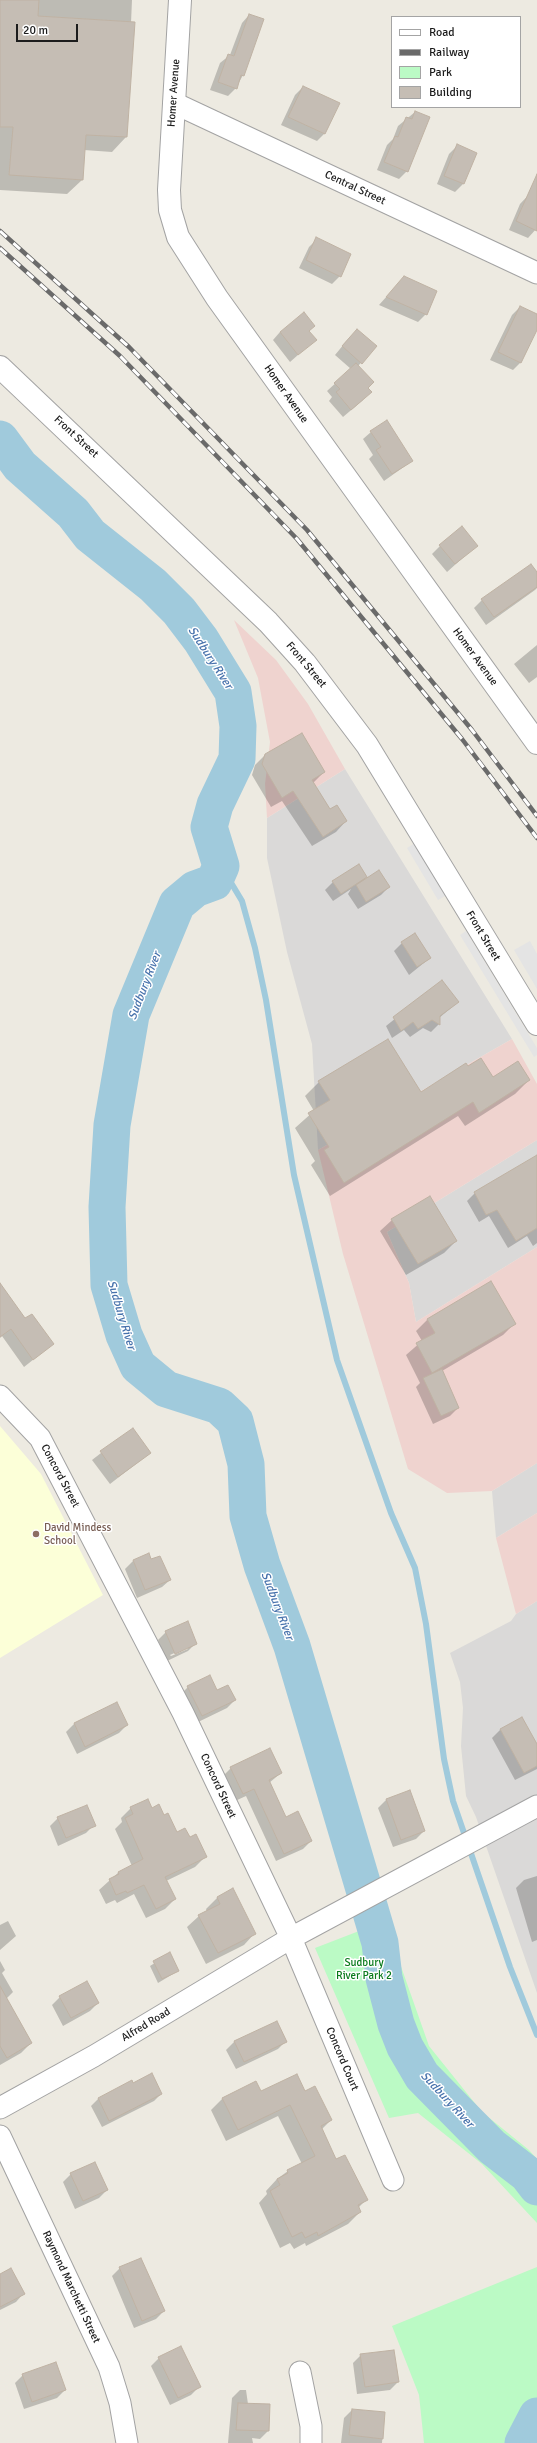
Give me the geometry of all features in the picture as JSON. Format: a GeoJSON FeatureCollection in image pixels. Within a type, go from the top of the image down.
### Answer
{"type":"FeatureCollection","features":[{"type":"Feature","properties":{"kind":"street","name":"Homer Avenue"},"geometry":{"type":"LineString","coordinates":[[180,0],[169,176],[170,210],[174,226],[185,250],[305,422],[537,743]]}},
{"type":"Feature","properties":{"kind":"street","name":"Central Street"},"geometry":{"type":"LineString","coordinates":[[174,103],[537,273]]}},
{"type":"Feature","properties":{"kind":"street","name":"Front Street"},"geometry":{"type":"LineString","coordinates":[[0,367],[268,622],[306,663],[363,739],[537,1024]]}},
{"type":"Feature","properties":{"kind":"street","name":"Concord Street"},"geometry":{"type":"LineString","coordinates":[[0,1396],[40,1438],[55,1463],[183,1713],[291,1938]]}},
{"type":"Feature","properties":{"kind":"street"},"geometry":{"type":"LineString","coordinates":[[291,1938],[537,1806]]}},
{"type":"Feature","properties":{"kind":"street","name":"Alfred Road"},"geometry":{"type":"LineString","coordinates":[[0,2108],[94,2056],[291,1938]]}},
{"type":"Feature","properties":{"kind":"street","name":"Concord Court"},"geometry":{"type":"LineString","coordinates":[[291,1938],[393,2180]]}},
{"type":"Feature","properties":{"kind":"street","name":"Raymond Marchetti Street"},"geometry":{"type":"LineString","coordinates":[[0,2136],[109,2367],[120,2403],[127,2443]]}},
{"type":"Feature","properties":{"kind":"street"},"geometry":{"type":"LineString","coordinates":[[300,2372],[312,2426],[311,2443]]}},
{"type":"Feature","properties":{"kind":"shaded area"},"geometry":{"type":"Polygon","coordinates":[[[234,620],[276,660],[308,704],[345,769],[267,818],[265,784],[270,742],[258,678],[234,620]]]}},
{"type":"Feature","properties":{"kind":"shaded area"},"geometry":{"type":"Polygon","coordinates":[[[345,769],[512,1039],[318,1150],[312,1044],[287,952],[267,858],[267,818],[345,769]]]}},
{"type":"Feature","properties":{"kind":"shaded area"},"geometry":{"type":"Polygon","coordinates":[[[415,843],[447,895],[438,900],[407,848],[415,843]]]}},
{"type":"Feature","properties":{"kind":"shaded area"},"geometry":{"type":"Polygon","coordinates":[[[466,931],[537,1048],[537,1055],[534,1057],[460,935],[466,931]]]}},
{"type":"Feature","properties":{"kind":"shaded area"},"geometry":{"type":"Polygon","coordinates":[[[530,941],[537,954],[537,989],[514,950],[530,941]]]}},
{"type":"Feature","properties":{"kind":"shaded area"},"geometry":{"type":"Polygon","coordinates":[[[512,1039],[537,1084],[537,1140],[387,1232],[409,1283],[416,1322],[537,1247],[537,1463],[492,1491],[447,1493],[408,1469],[343,1254],[318,1150],[512,1039]]]}},
{"type":"Feature","properties":{"kind":"shaded area"},"geometry":{"type":"Polygon","coordinates":[[[537,1140],[537,1247],[416,1322],[409,1283],[387,1232],[537,1140]]]}},
{"type":"Feature","properties":{"kind":"shaded area","name":"David Mindess School"},"geometry":{"type":"Polygon","coordinates":[[[0,1426],[41,1474],[103,1595],[0,1658],[0,1426]]]}},
{"type":"Feature","properties":{"kind":"shaded area"},"geometry":{"type":"Polygon","coordinates":[[[537,1463],[537,1513],[496,1538],[492,1491],[537,1463]]]}},
{"type":"Feature","properties":{"kind":"shaded area"},"geometry":{"type":"Polygon","coordinates":[[[537,1513],[537,1601],[516,1614],[496,1538],[537,1513]]]}},
{"type":"Feature","properties":{"kind":"shaded area"},"geometry":{"type":"Polygon","coordinates":[[[537,1601],[537,1993],[476,1817],[466,1796],[461,1746],[463,1708],[460,1682],[450,1653],[511,1621],[516,1614],[537,1601]]]}},
{"type":"Feature","properties":{"kind":"green space","name":"Sudbury River Park 2"},"geometry":{"type":"Polygon","coordinates":[[[385,1921],[429,2046],[482,2112],[529,2150],[537,2159],[537,2223],[482,2164],[418,2113],[389,2118],[315,1948],[385,1921]]]}},
{"type":"Feature","properties":{"kind":"green space"},"geometry":{"type":"Polygon","coordinates":[[[537,2267],[537,2443],[424,2443],[419,2395],[392,2326],[537,2267]]]}},
{"type":"Feature","properties":{"kind":"building"},"geometry":{"type":"Polygon","coordinates":[[[0,0],[39,0],[38,16],[135,22],[127,137],[86,135],[83,180],[9,175],[13,127],[0,127],[0,0]]]}},
{"type":"Feature","properties":{"kind":"building"},"geometry":{"type":"Polygon","coordinates":[[[249,14],[264,19],[244,76],[241,75],[237,89],[218,82],[228,54],[234,56],[249,14]]]}},
{"type":"Feature","properties":{"kind":"building"},"geometry":{"type":"Polygon","coordinates":[[[303,86],[340,103],[325,134],[288,117],[303,86]]]}},
{"type":"Feature","properties":{"kind":"building"},"geometry":{"type":"Polygon","coordinates":[[[415,111],[430,117],[408,172],[384,162],[395,136],[398,137],[406,117],[412,119],[415,111]]]}},
{"type":"Feature","properties":{"kind":"building"},"geometry":{"type":"Polygon","coordinates":[[[457,144],[477,153],[464,184],[444,176],[457,144]]]}},
{"type":"Feature","properties":{"kind":"building"},"geometry":{"type":"Polygon","coordinates":[[[537,174],[537,231],[516,221],[537,174]]]}},
{"type":"Feature","properties":{"kind":"building"},"geometry":{"type":"Polygon","coordinates":[[[316,237],[351,254],[341,277],[306,260],[316,237]]]}},
{"type":"Feature","properties":{"kind":"building"},"geometry":{"type":"Polygon","coordinates":[[[404,276],[437,291],[427,315],[386,297],[404,276]]]}},
{"type":"Feature","properties":{"kind":"building"},"geometry":{"type":"Polygon","coordinates":[[[520,306],[537,314],[537,330],[521,363],[498,352],[520,306]]]}},
{"type":"Feature","properties":{"kind":"building"},"geometry":{"type":"Polygon","coordinates":[[[304,312],[315,326],[309,331],[317,340],[298,355],[280,332],[304,312]]]}},
{"type":"Feature","properties":{"kind":"building"},"geometry":{"type":"Polygon","coordinates":[[[357,329],[377,346],[362,364],[342,346],[357,329]]]}},
{"type":"Feature","properties":{"kind":"building"},"geometry":{"type":"Polygon","coordinates":[[[356,363],[374,382],[368,388],[372,392],[351,410],[336,392],[340,389],[334,383],[356,363]]]}},
{"type":"Feature","properties":{"kind":"building"},"geometry":{"type":"Polygon","coordinates":[[[387,420],[413,461],[392,474],[376,450],[381,447],[370,431],[387,420]]]}},
{"type":"Feature","properties":{"kind":"building"},"geometry":{"type":"Polygon","coordinates":[[[462,526],[478,546],[455,564],[439,545],[462,526]]]}},
{"type":"Feature","properties":{"kind":"building"},"geometry":{"type":"Polygon","coordinates":[[[531,564],[537,572],[537,587],[494,617],[481,599],[531,564]]]}},
{"type":"Feature","properties":{"kind":"building"},"geometry":{"type":"Polygon","coordinates":[[[302,733],[325,772],[312,780],[330,809],[337,805],[347,821],[323,837],[293,791],[282,798],[262,764],[265,754],[302,733]]]}},
{"type":"Feature","properties":{"kind":"building"},"geometry":{"type":"Polygon","coordinates":[[[359,864],[367,877],[341,894],[332,881],[359,864]]]}},
{"type":"Feature","properties":{"kind":"building"},"geometry":{"type":"Polygon","coordinates":[[[379,870],[390,887],[366,902],[356,885],[379,870]]]}},
{"type":"Feature","properties":{"kind":"building"},"geometry":{"type":"Polygon","coordinates":[[[415,933],[431,958],[417,967],[401,942],[415,933]]]}},
{"type":"Feature","properties":{"kind":"building"},"geometry":{"type":"Polygon","coordinates":[[[442,980],[459,1002],[440,1016],[440,1025],[432,1020],[418,1029],[413,1022],[401,1031],[393,1017],[442,980]]]}},
{"type":"Feature","properties":{"kind":"building"},"geometry":{"type":"Polygon","coordinates":[[[388,1039],[421,1092],[466,1063],[468,1066],[481,1058],[493,1077],[518,1061],[530,1080],[479,1113],[473,1102],[344,1183],[324,1150],[329,1147],[308,1113],[330,1100],[318,1081],[388,1039]]]}},
{"type":"Feature","properties":{"kind":"building"},"geometry":{"type":"Polygon","coordinates":[[[537,1155],[537,1228],[516,1241],[497,1210],[486,1215],[474,1192],[537,1155]]]}},
{"type":"Feature","properties":{"kind":"building"},"geometry":{"type":"Polygon","coordinates":[[[430,1196],[457,1241],[418,1264],[391,1219],[430,1196]]]}},
{"type":"Feature","properties":{"kind":"building"},"geometry":{"type":"Polygon","coordinates":[[[491,1281],[516,1324],[432,1373],[416,1343],[435,1333],[427,1319],[491,1281]]]}},
{"type":"Feature","properties":{"kind":"building"},"geometry":{"type":"Polygon","coordinates":[[[0,1283],[25,1318],[32,1314],[54,1344],[33,1360],[11,1329],[0,1337],[0,1283]]]}},
{"type":"Feature","properties":{"kind":"building"},"geometry":{"type":"Polygon","coordinates":[[[442,1369],[459,1408],[441,1416],[423,1378],[442,1369]]]}},
{"type":"Feature","properties":{"kind":"building"},"geometry":{"type":"Polygon","coordinates":[[[133,1428],[151,1453],[118,1477],[100,1451],[133,1428]]]}},
{"type":"Feature","properties":{"kind":"building"},"geometry":{"type":"Polygon","coordinates":[[[149,1553],[151,1559],[160,1556],[171,1580],[145,1590],[133,1560],[149,1553]]]}},
{"type":"Feature","properties":{"kind":"building"},"geometry":{"type":"Polygon","coordinates":[[[188,1621],[197,1644],[175,1654],[165,1631],[188,1621]]]}},
{"type":"Feature","properties":{"kind":"building"},"geometry":{"type":"Polygon","coordinates":[[[210,1675],[217,1690],[228,1685],[236,1700],[202,1716],[187,1686],[210,1675]]]}},
{"type":"Feature","properties":{"kind":"building"},"geometry":{"type":"Polygon","coordinates":[[[117,1702],[128,1725],[85,1747],[74,1723],[117,1702]]]}},
{"type":"Feature","properties":{"kind":"building"},"geometry":{"type":"Polygon","coordinates":[[[522,1717],[537,1744],[537,1766],[524,1773],[500,1729],[522,1717]]]}},
{"type":"Feature","properties":{"kind":"building"},"geometry":{"type":"Polygon","coordinates":[[[270,1748],[282,1773],[269,1780],[286,1817],[298,1811],[312,1841],[284,1854],[254,1789],[243,1794],[230,1767],[270,1748]]]}},
{"type":"Feature","properties":{"kind":"building"},"geometry":{"type":"Polygon","coordinates":[[[410,1790],[425,1831],[401,1840],[386,1799],[410,1790]]]}},
{"type":"Feature","properties":{"kind":"building"},"geometry":{"type":"Polygon","coordinates":[[[148,1799],[152,1808],[159,1804],[164,1815],[168,1813],[177,1832],[185,1828],[190,1837],[196,1834],[207,1857],[165,1877],[176,1899],[156,1909],[144,1885],[127,1893],[126,1891],[116,1895],[109,1879],[119,1874],[118,1872],[143,1859],[125,1818],[133,1814],[130,1807],[148,1799]]]}},
{"type":"Feature","properties":{"kind":"building"},"geometry":{"type":"Polygon","coordinates":[[[87,1805],[96,1826],[66,1838],[57,1817],[87,1805]]]}},
{"type":"Feature","properties":{"kind":"building"},"geometry":{"type":"Polygon","coordinates":[[[233,1888],[256,1934],[218,1953],[198,1915],[220,1904],[217,1897],[233,1888]]]}},
{"type":"Feature","properties":{"kind":"building"},"geometry":{"type":"Polygon","coordinates":[[[170,1952],[179,1971],[162,1979],[153,1961],[170,1952]]]}},
{"type":"Feature","properties":{"kind":"building"},"geometry":{"type":"Polygon","coordinates":[[[87,1981],[99,2003],[71,2018],[59,1996],[87,1981]]]}},
{"type":"Feature","properties":{"kind":"building"},"geometry":{"type":"Polygon","coordinates":[[[0,1986],[32,2043],[7,2058],[0,2046],[0,1986]]]}},
{"type":"Feature","properties":{"kind":"building"},"geometry":{"type":"Polygon","coordinates":[[[277,2021],[287,2042],[244,2062],[234,2041],[277,2021]]]}},
{"type":"Feature","properties":{"kind":"building"},"geometry":{"type":"Polygon","coordinates":[[[152,2073],[162,2094],[109,2121],[98,2098],[132,2080],[133,2083],[152,2073]]]}},
{"type":"Feature","properties":{"kind":"building"},"geometry":{"type":"Polygon","coordinates":[[[297,2074],[305,2091],[315,2086],[332,2120],[321,2126],[336,2159],[345,2155],[368,2200],[358,2205],[361,2212],[318,2236],[317,2232],[305,2238],[302,2232],[292,2237],[270,2191],[280,2185],[277,2179],[288,2173],[287,2170],[315,2156],[290,2105],[238,2130],[222,2098],[256,2081],[261,2091],[297,2074]]]}},
{"type":"Feature","properties":{"kind":"building"},"geometry":{"type":"Polygon","coordinates":[[[95,2162],[108,2190],[83,2201],[70,2173],[95,2162]]]}},
{"type":"Feature","properties":{"kind":"building"},"geometry":{"type":"Polygon","coordinates":[[[141,2258],[165,2311],[142,2321],[119,2267],[141,2258]]]}},
{"type":"Feature","properties":{"kind":"building"},"geometry":{"type":"Polygon","coordinates":[[[11,2268],[25,2294],[0,2307],[0,2274],[11,2268]]]}},
{"type":"Feature","properties":{"kind":"building"},"geometry":{"type":"Polygon","coordinates":[[[181,2346],[201,2387],[178,2398],[158,2357],[181,2346]]]}},
{"type":"Feature","properties":{"kind":"building"},"geometry":{"type":"Polygon","coordinates":[[[394,2350],[399,2382],[365,2387],[360,2354],[394,2350]]]}},
{"type":"Feature","properties":{"kind":"building"},"geometry":{"type":"Polygon","coordinates":[[[56,2362],[66,2390],[32,2402],[22,2374],[56,2362]]]}},
{"type":"Feature","properties":{"kind":"building"},"geometry":{"type":"Polygon","coordinates":[[[238,2403],[270,2404],[269,2431],[236,2430],[238,2403]]]}},
{"type":"Feature","properties":{"kind":"building"},"geometry":{"type":"Polygon","coordinates":[[[352,2409],[385,2412],[383,2439],[349,2435],[352,2409]]]}},
{"type":"Feature","properties":{"kind":"waterway","name":"Sudbury River"},"geometry":{"type":"LineString","coordinates":[[0,439],[20,466],[73,513],[90,535],[153,585],[179,611],[201,640],[233,692],[238,726],[237,759],[215,805],[209,827],[221,866],[214,882],[195,889],[177,904],[131,1015],[112,1125],[107,1207],[109,1285],[124,1335],[138,1366],[166,1389],[219,1406],[235,1421],[246,1464],[248,1516],[262,1565],[292,1646],[380,1943],[384,1978],[396,2024],[405,2047],[422,2076],[492,2147],[527,2174],[537,2187]]}},
{"type":"Feature","properties":{"kind":"waterway"},"geometry":{"type":"LineString","coordinates":[[221,866],[242,901],[255,948],[266,1000],[294,1175],[337,1360],[391,1513],[415,1568],[426,1624],[444,1759],[453,1801],[510,1967],[537,2035]]}},
{"type":"Feature","properties":{"kind":"waterway","name":"Sudbury River"},"geometry":{"type":"LineString","coordinates":[[523,2443],[537,2416]]}},
{"type":"Feature","properties":{"kind":"railway"},"geometry":{"type":"LineString","coordinates":[[0,231],[129,347],[307,530],[472,730],[537,816]]}},
{"type":"Feature","properties":{"kind":"railway"},"geometry":{"type":"LineString","coordinates":[[0,248],[120,356],[297,539],[462,739],[537,838]]}},
{"type":"Feature","properties":{"kind":"place","name":"David Mindess School"},"geometry":{"type":"Point","coordinates":[36,1534]}}]}
